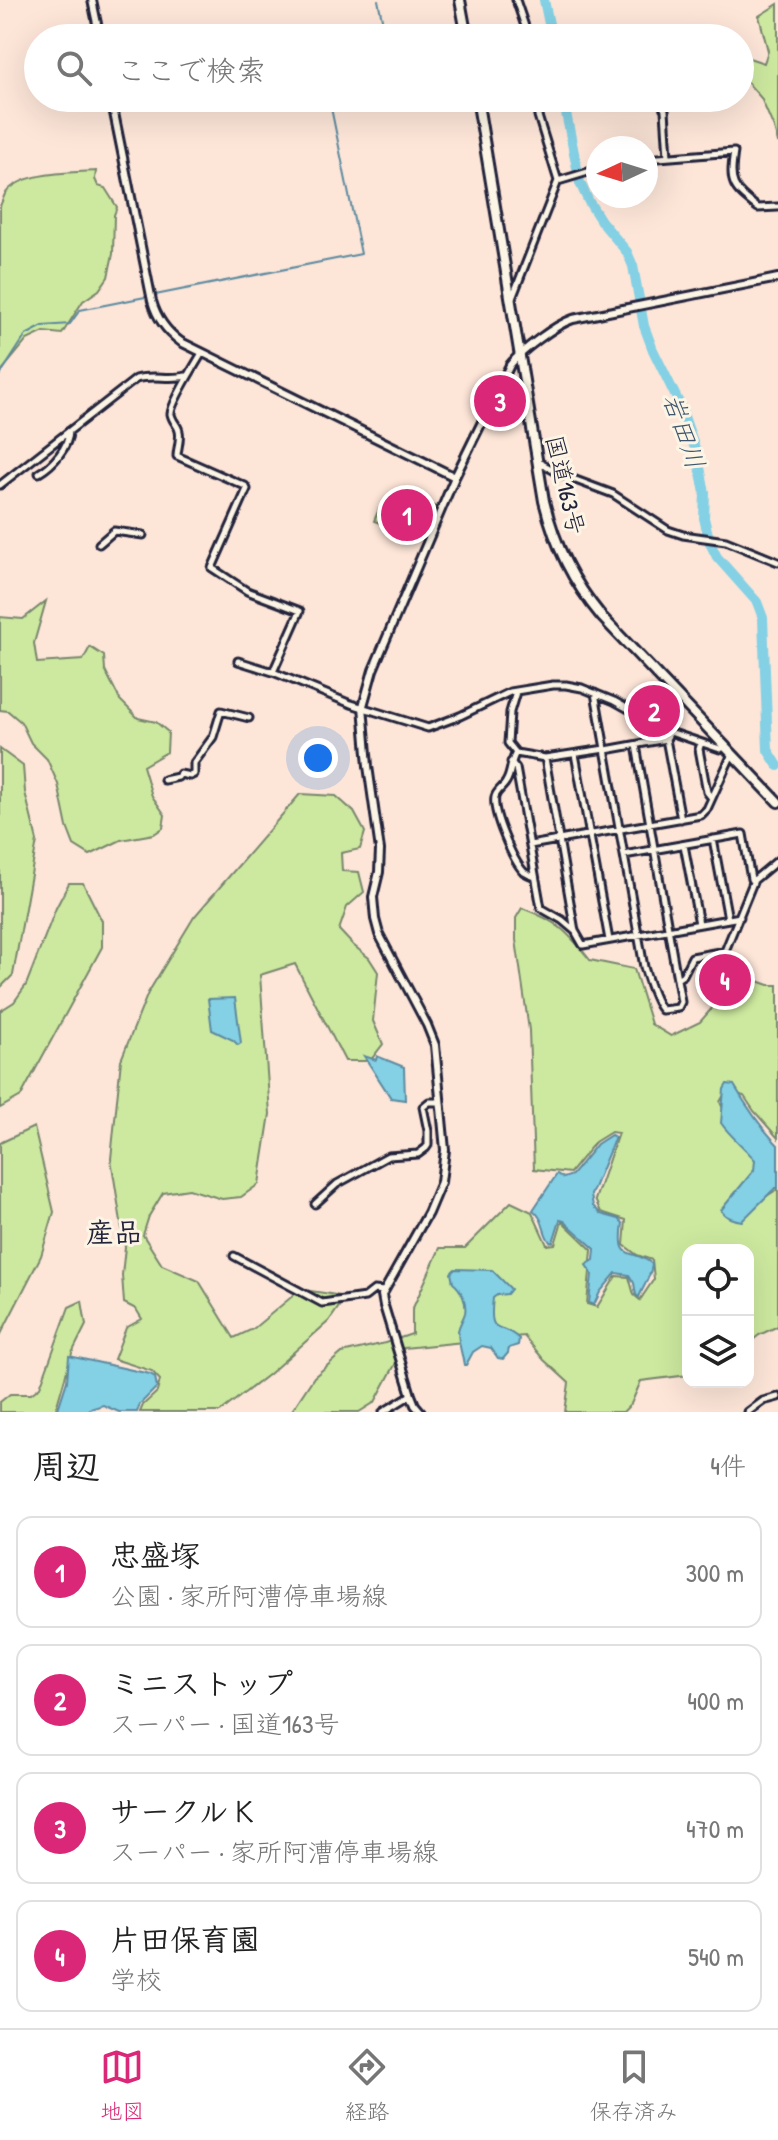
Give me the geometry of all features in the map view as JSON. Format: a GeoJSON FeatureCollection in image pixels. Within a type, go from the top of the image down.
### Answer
{"type":"FeatureCollection","features":[{"type":"Feature","properties":{"kind":"highway"},"geometry":{"type":"LineString","coordinates":[[460,0],[464,24]]}},
{"type":"Feature","properties":{"kind":"highway","name":"国道163号"},"geometry":{"type":"LineString","coordinates":[[479,112],[544,501],[553,535],[568,569],[602,617],[778,802]]}},
{"type":"Feature","properties":{"kind":"main road"},"geometry":{"type":"LineString","coordinates":[[92,0],[97,24]]}},
{"type":"Feature","properties":{"kind":"main road"},"geometry":{"type":"LineString","coordinates":[[114,112],[154,309],[170,333],[202,353],[455,477]]}},
{"type":"Feature","properties":{"kind":"main road"},"geometry":{"type":"LineString","coordinates":[[421,1412],[411,1395],[384,1306],[384,1291],[441,1182],[445,1150],[432,1035],[379,934],[373,912],[380,850],[363,706],[373,670],[455,477],[510,365],[519,353],[564,322],[778,278]]}},
{"type":"Feature","properties":{"kind":"street"},"geometry":{"type":"LineString","coordinates":[[516,0],[524,24]]}},
{"type":"Feature","properties":{"kind":"street"},"geometry":{"type":"LineString","coordinates":[[510,302],[558,181],[538,112]]}},
{"type":"Feature","properties":{"kind":"street"},"geometry":{"type":"LineString","coordinates":[[665,112],[668,157]]}},
{"type":"Feature","properties":{"kind":"street"},"geometry":{"type":"LineString","coordinates":[[658,158],[734,152],[730,173],[734,185],[758,208],[778,207]]}},
{"type":"Feature","properties":{"kind":"street"},"geometry":{"type":"LineString","coordinates":[[558,181],[586,173]]}},
{"type":"Feature","properties":{"kind":"street"},"geometry":{"type":"LineString","coordinates":[[202,353],[186,376],[172,409],[171,414],[180,432],[177,456],[247,489],[212,568],[247,591],[300,611],[273,672]]}},
{"type":"Feature","properties":{"kind":"street"},"geometry":{"type":"LineString","coordinates":[[0,485],[136,379],[186,376]]}},
{"type":"Feature","properties":{"kind":"street"},"geometry":{"type":"LineString","coordinates":[[39,473],[60,454],[69,431]]}},
{"type":"Feature","properties":{"kind":"street"},"geometry":{"type":"LineString","coordinates":[[538,461],[589,487],[613,494],[668,530],[719,540],[778,562]]}},
{"type":"Feature","properties":{"kind":"street"},"geometry":{"type":"LineString","coordinates":[[99,544],[114,531],[143,535]]}},
{"type":"Feature","properties":{"kind":"street"},"geometry":{"type":"LineString","coordinates":[[238,661],[351,704],[428,728],[516,691],[566,685],[614,701],[670,732],[728,750],[705,813],[530,845]]}},
{"type":"Feature","properties":{"kind":"street"},"geometry":{"type":"LineString","coordinates":[[516,691],[510,712],[508,743],[516,753],[545,758],[666,739]]}},
{"type":"Feature","properties":{"kind":"street"},"geometry":{"type":"LineString","coordinates":[[595,693],[649,984],[662,1010],[678,1008],[681,1002],[636,745]]}},
{"type":"Feature","properties":{"kind":"street"},"geometry":{"type":"LineString","coordinates":[[164,780],[183,773],[194,774],[194,763],[213,737],[221,711],[249,718]]}},
{"type":"Feature","properties":{"kind":"street"},"geometry":{"type":"LineString","coordinates":[[670,732],[666,739],[681,819]]}},
{"type":"Feature","properties":{"kind":"street"},"geometry":{"type":"LineString","coordinates":[[701,743],[699,749],[707,792],[712,798]]}},
{"type":"Feature","properties":{"kind":"street"},"geometry":{"type":"LineString","coordinates":[[516,753],[507,781],[495,797],[497,815],[520,866],[535,877]]}},
{"type":"Feature","properties":{"kind":"street"},"geometry":{"type":"LineString","coordinates":[[575,754],[609,940]]}},
{"type":"Feature","properties":{"kind":"street"},"geometry":{"type":"LineString","coordinates":[[545,758],[575,931],[583,945],[740,917]]}},
{"type":"Feature","properties":{"kind":"street"},"geometry":{"type":"LineString","coordinates":[[511,762],[516,768],[541,908],[575,931]]}},
{"type":"Feature","properties":{"kind":"street"},"geometry":{"type":"LineString","coordinates":[[624,855],[743,834],[753,882]]}},
{"type":"Feature","properties":{"kind":"street"},"geometry":{"type":"LineString","coordinates":[[713,839],[728,919]]}},
{"type":"Feature","properties":{"kind":"street"},"geometry":{"type":"LineString","coordinates":[[684,845],[699,924]]}},
{"type":"Feature","properties":{"kind":"street"},"geometry":{"type":"LineString","coordinates":[[677,979],[683,975],[692,957],[725,951],[753,882],[778,860]]}},
{"type":"Feature","properties":{"kind":"street"},"geometry":{"type":"LineString","coordinates":[[315,1204],[337,1184],[388,1156],[422,1151],[428,1145],[423,1107],[429,1102],[440,1102]]}},
{"type":"Feature","properties":{"kind":"street"},"geometry":{"type":"LineString","coordinates":[[234,1256],[322,1303],[365,1297],[374,1290],[384,1291]]}},
{"type":"Feature","properties":{"kind":"street"},"geometry":{"type":"LineString","coordinates":[[383,1412],[411,1395]]}},
{"type":"Feature","properties":{"kind":"street"},"geometry":{"type":"LineString","coordinates":[[748,1412],[763,1401],[778,1397]]}},
{"type":"Feature","properties":{"kind":"green space"},"geometry":{"type":"Polygon","coordinates":[[[778,4],[778,143],[761,98],[754,90],[754,60],[764,63],[768,51],[759,16],[778,4]]]}},
{"type":"Feature","properties":{"kind":"green space"},"geometry":{"type":"Polygon","coordinates":[[[96,171],[98,186],[105,188],[117,207],[108,277],[99,290],[83,301],[62,334],[44,332],[27,340],[0,373],[0,206],[5,194],[12,186],[34,177],[96,171]]]}},
{"type":"Feature","properties":{"kind":"green space"},"geometry":{"type":"Polygon","coordinates":[[[405,488],[413,491],[416,500],[440,508],[426,540],[374,521],[379,509],[398,509],[405,488]]]}},
{"type":"Feature","properties":{"kind":"green space"},"geometry":{"type":"Polygon","coordinates":[[[46,601],[34,643],[37,663],[83,660],[90,647],[104,656],[105,670],[120,700],[138,718],[156,722],[168,732],[167,752],[143,766],[152,796],[165,815],[163,828],[154,834],[121,840],[90,855],[74,845],[58,784],[47,759],[31,743],[21,722],[8,711],[0,710],[0,617],[23,619],[46,601]]]}},
{"type":"Feature","properties":{"kind":"green space"},"geometry":{"type":"Polygon","coordinates":[[[0,749],[23,766],[25,792],[37,841],[13,975],[0,988],[0,749]]]}},
{"type":"Feature","properties":{"kind":"green space"},"geometry":{"type":"Polygon","coordinates":[[[300,794],[336,796],[354,812],[365,832],[360,849],[341,853],[342,871],[359,872],[364,892],[347,907],[339,930],[369,958],[378,972],[373,1021],[383,1044],[370,1061],[345,1061],[295,964],[260,975],[270,1114],[259,1184],[241,1197],[222,1199],[189,1189],[163,1193],[149,1216],[143,1235],[162,1265],[199,1281],[234,1338],[253,1329],[301,1289],[345,1298],[329,1321],[220,1412],[140,1412],[157,1392],[160,1380],[152,1371],[114,1359],[126,1328],[142,1319],[136,1309],[124,1303],[122,1275],[125,1247],[111,1159],[121,1060],[148,993],[194,917],[300,794]]]}},
{"type":"Feature","properties":{"kind":"green space"},"geometry":{"type":"Polygon","coordinates":[[[69,883],[83,883],[102,921],[102,947],[21,1096],[0,1108],[0,1011],[14,1002],[26,985],[69,883]]]}},
{"type":"Feature","properties":{"kind":"green space"},"geometry":{"type":"Polygon","coordinates":[[[522,908],[560,928],[590,960],[634,969],[651,1024],[671,1036],[700,1022],[741,975],[778,985],[778,1138],[744,1096],[725,1093],[720,1102],[732,1129],[763,1162],[733,1217],[778,1189],[778,1326],[754,1339],[754,1244],[682,1244],[682,1376],[641,1381],[631,1404],[623,1412],[565,1412],[569,1383],[524,1336],[404,1348],[375,1402],[359,1412],[291,1412],[314,1377],[342,1353],[412,1334],[412,1310],[440,1248],[465,1248],[511,1202],[532,1212],[547,1245],[555,1244],[562,1221],[592,1250],[587,1304],[597,1307],[616,1276],[629,1277],[634,1295],[640,1300],[654,1279],[652,1260],[637,1255],[624,1245],[626,1220],[601,1212],[595,1200],[618,1133],[611,1132],[595,1142],[570,1173],[534,1169],[529,1030],[516,940],[516,918],[522,908]]]}},
{"type":"Feature","properties":{"kind":"green space"},"geometry":{"type":"Polygon","coordinates":[[[34,1127],[54,1212],[41,1256],[0,1336],[0,1143],[34,1127]]]}},
{"type":"Feature","properties":{"kind":"green space"},"geometry":{"type":"Polygon","coordinates":[[[82,1301],[86,1325],[72,1353],[55,1412],[0,1412],[0,1402],[10,1394],[31,1394],[40,1387],[69,1307],[82,1301]]]}},
{"type":"Feature","properties":{"kind":"water"},"geometry":{"type":"Polygon","coordinates":[[[235,998],[241,1043],[238,1045],[212,1030],[208,999],[235,998]]]}},
{"type":"Feature","properties":{"kind":"water"},"geometry":{"type":"Polygon","coordinates":[[[364,1056],[376,1060],[377,1056],[404,1067],[405,1100],[391,1098],[364,1056]]]}},
{"type":"Feature","properties":{"kind":"water"},"geometry":{"type":"Polygon","coordinates":[[[727,1084],[734,1085],[778,1145],[778,1188],[742,1221],[727,1216],[721,1210],[754,1170],[755,1160],[721,1123],[727,1084]]]}},
{"type":"Feature","properties":{"kind":"water"},"geometry":{"type":"Polygon","coordinates":[[[611,1135],[615,1137],[591,1195],[593,1206],[601,1214],[623,1223],[624,1250],[652,1264],[639,1297],[629,1275],[616,1273],[600,1292],[594,1305],[589,1303],[592,1274],[586,1265],[594,1260],[595,1249],[560,1220],[553,1242],[550,1242],[540,1217],[533,1210],[557,1174],[564,1178],[572,1175],[597,1144],[611,1135]]]}},
{"type":"Feature","properties":{"kind":"water"},"geometry":{"type":"Polygon","coordinates":[[[455,1269],[492,1270],[511,1289],[507,1294],[493,1298],[494,1324],[519,1339],[518,1345],[509,1348],[503,1359],[498,1358],[491,1348],[482,1346],[473,1352],[464,1365],[458,1331],[465,1305],[461,1292],[453,1283],[451,1273],[455,1269]]]}},
{"type":"Feature","properties":{"kind":"water"},"geometry":{"type":"Polygon","coordinates":[[[69,1356],[150,1374],[155,1377],[157,1387],[140,1404],[137,1412],[119,1412],[103,1405],[88,1412],[57,1412],[67,1381],[69,1356]]]}},
{"type":"Feature","properties":{"kind":"waterway"},"geometry":{"type":"LineString","coordinates":[[378,0],[383,24]]}},
{"type":"Feature","properties":{"kind":"waterway","name":"岩田川"},"geometry":{"type":"LineString","coordinates":[[544,0],[549,24]]}},
{"type":"Feature","properties":{"kind":"waterway"},"geometry":{"type":"LineString","coordinates":[[0,375],[26,335],[43,326],[70,324],[80,310],[361,254],[332,112]]}},
{"type":"Feature","properties":{"kind":"waterway","name":"岩田川"},"geometry":{"type":"LineString","coordinates":[[566,112],[580,183],[601,221],[627,252],[633,266],[644,326],[680,405],[698,457],[705,493],[704,518],[710,543],[717,557],[757,602],[763,618],[768,750],[778,766]]}},
{"type":"Feature","properties":{"kind":"place","name":"サークルＫ"},"geometry":{"type":"Point","coordinates":[500,401]}},
{"type":"Feature","properties":{"kind":"place","name":"忠盛塚"},"geometry":{"type":"Point","coordinates":[407,515]}},
{"type":"Feature","properties":{"kind":"place","name":"ミニストップ"},"geometry":{"type":"Point","coordinates":[654,711]}},
{"type":"Feature","properties":{"kind":"place","name":"片田保育園"},"geometry":{"type":"Point","coordinates":[725,980]}},
{"type":"Feature","properties":{"kind":"district","name":"産品"},"geometry":{"type":"Point","coordinates":[114,1232]}}]}
